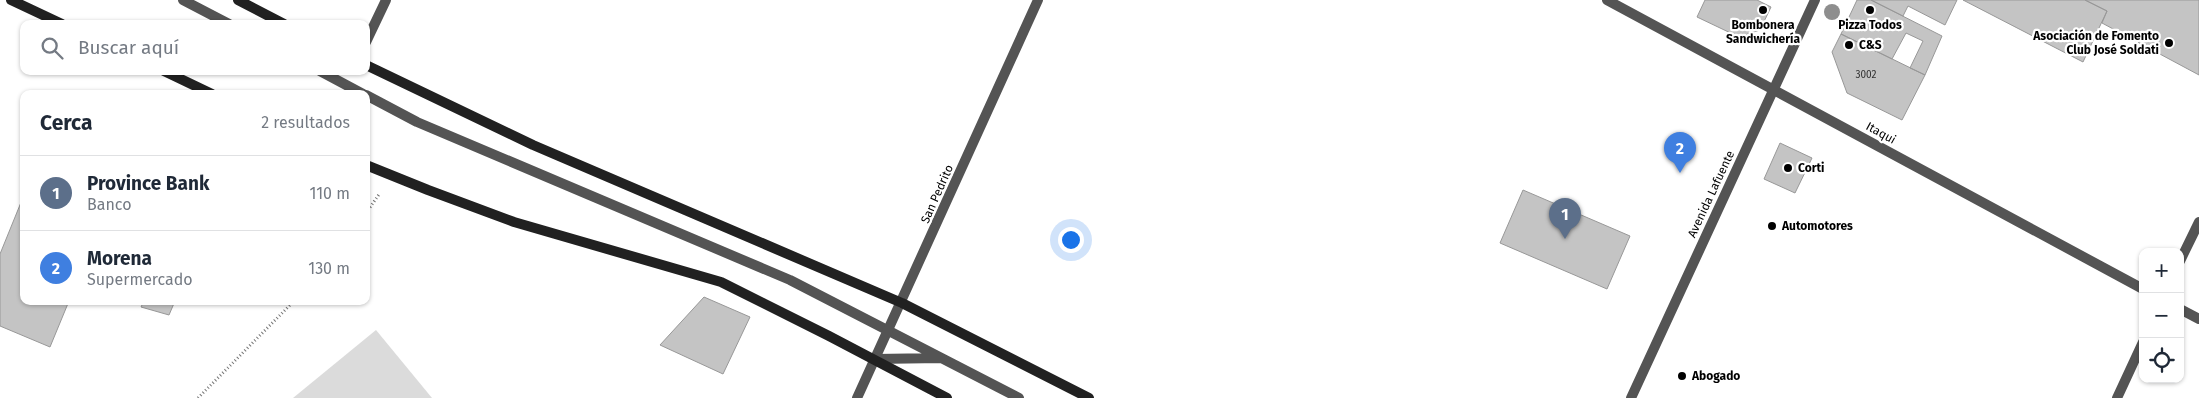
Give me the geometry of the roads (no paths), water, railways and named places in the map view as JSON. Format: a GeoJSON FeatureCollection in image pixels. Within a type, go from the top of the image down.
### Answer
{"type":"FeatureCollection","features":[{"type":"Feature","properties":{"kind":"main road"},"geometry":{"type":"LineString","coordinates":[[11,0],[54,20]]}},
{"type":"Feature","properties":{"kind":"main road"},"geometry":{"type":"LineString","coordinates":[[238,0],[276,20]]}},
{"type":"Feature","properties":{"kind":"main road"},"geometry":{"type":"LineString","coordinates":[[370,68],[533,146],[902,303],[1089,398]]}},
{"type":"Feature","properties":{"kind":"main road"},"geometry":{"type":"LineString","coordinates":[[172,75],[204,90]]}},
{"type":"Feature","properties":{"kind":"main road"},"geometry":{"type":"LineString","coordinates":[[370,167],[514,222],[722,282],[875,359],[947,398]]}},
{"type":"Feature","properties":{"kind":"street"},"geometry":{"type":"LineString","coordinates":[[183,0],[221,20]]}},
{"type":"Feature","properties":{"kind":"street"},"geometry":{"type":"LineString","coordinates":[[370,34],[386,0]]}},
{"type":"Feature","properties":{"kind":"street","name":"San Pedrito"},"geometry":{"type":"LineString","coordinates":[[857,398],[902,303],[1038,0]]}},
{"type":"Feature","properties":{"kind":"street","name":"Itaqui"},"geometry":{"type":"LineString","coordinates":[[1607,0],[2139,287]]}},
{"type":"Feature","properties":{"kind":"street","name":"Avenida Lafuente"},"geometry":{"type":"LineString","coordinates":[[1631,398],[1815,0]]}},
{"type":"Feature","properties":{"kind":"street"},"geometry":{"type":"LineString","coordinates":[[328,75],[357,90]]}},
{"type":"Feature","properties":{"kind":"street"},"geometry":{"type":"LineString","coordinates":[[370,97],[417,122],[790,280],[1019,398]]}},
{"type":"Feature","properties":{"kind":"street"},"geometry":{"type":"LineString","coordinates":[[2184,253],[2199,222]]}},
{"type":"Feature","properties":{"kind":"street"},"geometry":{"type":"LineString","coordinates":[[2184,311],[2199,319]]}},
{"type":"Feature","properties":{"kind":"street"},"geometry":{"type":"LineString","coordinates":[[2117,398],[2139,351]]}},
{"type":"Feature","properties":{"kind":"street"},"geometry":{"type":"LineString","coordinates":[[875,359],[942,358]]}},
{"type":"Feature","properties":{"kind":"place","name":"Bombonera Sandwichería"},"geometry":{"type":"Point","coordinates":[1763,10]}},
{"type":"Feature","properties":{"kind":"place","name":"Pizza Todos"},"geometry":{"type":"Point","coordinates":[1870,10]}},
{"type":"Feature","properties":{"kind":"place","name":"Asociación de Fomento Club José Soldati"},"geometry":{"type":"Point","coordinates":[2169,43]}},
{"type":"Feature","properties":{"kind":"place","name":"C&S"},"geometry":{"type":"Point","coordinates":[1849,45]}},
{"type":"Feature","properties":{"kind":"place","name":"Corti"},"geometry":{"type":"Point","coordinates":[1788,168]}},
{"type":"Feature","properties":{"kind":"place","name":"Morena"},"geometry":{"type":"Point","coordinates":[1680,173]}},
{"type":"Feature","properties":{"kind":"place","name":"Automotores"},"geometry":{"type":"Point","coordinates":[1772,226]}},
{"type":"Feature","properties":{"kind":"place","name":"Province Bank"},"geometry":{"type":"Point","coordinates":[1565,239]}},
{"type":"Feature","properties":{"kind":"place","name":"Abogado"},"geometry":{"type":"Point","coordinates":[1682,376]}}]}
